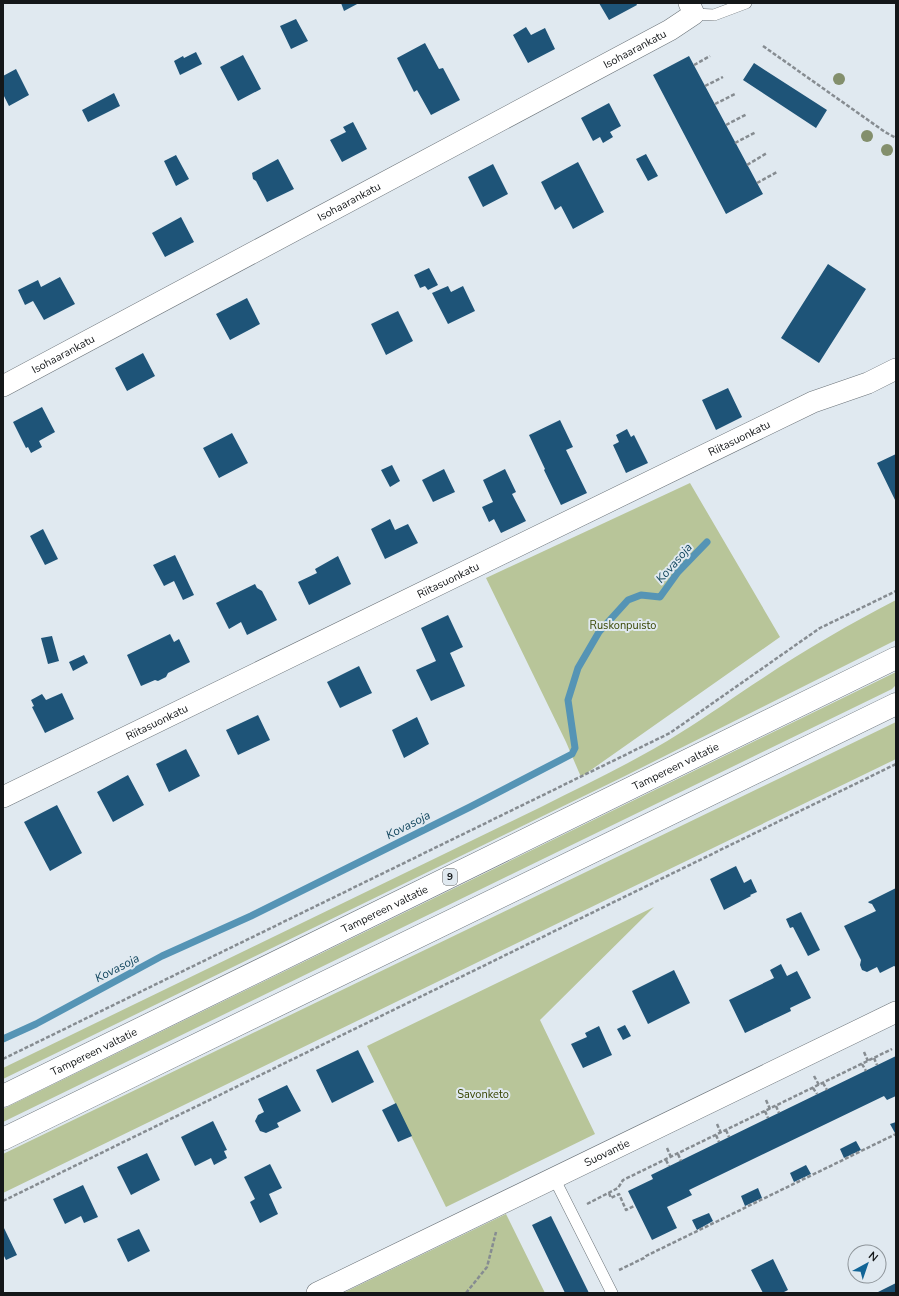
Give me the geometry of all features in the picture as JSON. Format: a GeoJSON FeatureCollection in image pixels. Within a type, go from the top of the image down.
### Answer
{"type":"FeatureCollection","features":[{"type":"Feature","properties":{"kind":"highway","name":"Tampereen valtatie"},"geometry":{"type":"LineString","coordinates":[[3,1096],[896,658]]}},
{"type":"Feature","properties":{"kind":"highway"},"geometry":{"type":"LineString","coordinates":[[3,1139],[896,704]]}},
{"type":"Feature","properties":{"kind":"street","name":"Isohaarankatu"},"geometry":{"type":"LineString","coordinates":[[3,386],[670,30],[692,9]]}},
{"type":"Feature","properties":{"kind":"street","name":"Riitasuonkatu"},"geometry":{"type":"LineString","coordinates":[[3,797],[813,402],[868,383],[896,369]]}},
{"type":"Feature","properties":{"kind":"street","name":"Suovantie"},"geometry":{"type":"LineString","coordinates":[[317,1293],[896,1012]]}},
{"type":"Feature","properties":{"kind":"lane"},"geometry":{"type":"LineString","coordinates":[[692,9],[714,15],[746,3]]}},
{"type":"Feature","properties":{"kind":"lane"},"geometry":{"type":"LineString","coordinates":[[554,1178],[612,1293]]}},
{"type":"Feature","properties":{"kind":"path"},"geometry":{"type":"LineString","coordinates":[[763,46],[885,132],[896,138]]}},
{"type":"Feature","properties":{"kind":"path"},"geometry":{"type":"LineString","coordinates":[[694,65],[710,56]]}},
{"type":"Feature","properties":{"kind":"path"},"geometry":{"type":"LineString","coordinates":[[705,86],[723,77]]}},
{"type":"Feature","properties":{"kind":"path"},"geometry":{"type":"LineString","coordinates":[[715,104],[734,94]]}},
{"type":"Feature","properties":{"kind":"path"},"geometry":{"type":"LineString","coordinates":[[726,125],[747,114]]}},
{"type":"Feature","properties":{"kind":"path"},"geometry":{"type":"LineString","coordinates":[[736,143],[756,132]]}},
{"type":"Feature","properties":{"kind":"path"},"geometry":{"type":"LineString","coordinates":[[747,165],[767,153]]}},
{"type":"Feature","properties":{"kind":"path"},"geometry":{"type":"LineString","coordinates":[[757,183],[778,172]]}},
{"type":"Feature","properties":{"kind":"path"},"geometry":{"type":"LineString","coordinates":[[3,1059],[670,733],[820,628],[896,591]]}},
{"type":"Feature","properties":{"kind":"path"},"geometry":{"type":"LineString","coordinates":[[3,1201],[896,764]]}},
{"type":"Feature","properties":{"kind":"path"},"geometry":{"type":"LineString","coordinates":[[571,1212],[618,1188],[623,1180],[892,1049]]}},
{"type":"Feature","properties":{"kind":"path"},"geometry":{"type":"LineString","coordinates":[[874,1058],[877,1065]]}},
{"type":"Feature","properties":{"kind":"path"},"geometry":{"type":"LineString","coordinates":[[862,1064],[866,1070]]}},
{"type":"Feature","properties":{"kind":"path"},"geometry":{"type":"LineString","coordinates":[[823,1083],[827,1090]]}},
{"type":"Feature","properties":{"kind":"path"},"geometry":{"type":"LineString","coordinates":[[813,1088],[817,1094]]}},
{"type":"Feature","properties":{"kind":"path"},"geometry":{"type":"LineString","coordinates":[[776,1106],[779,1113]]}},
{"type":"Feature","properties":{"kind":"path"},"geometry":{"type":"LineString","coordinates":[[765,1111],[768,1118]]}},
{"type":"Feature","properties":{"kind":"path"},"geometry":{"type":"LineString","coordinates":[[726,1130],[730,1137]]}},
{"type":"Feature","properties":{"kind":"path"},"geometry":{"type":"LineString","coordinates":[[604,1278],[660,1249],[896,1134]]}},
{"type":"Feature","properties":{"kind":"path"},"geometry":{"type":"LineString","coordinates":[[716,1135],[719,1142]]}},
{"type":"Feature","properties":{"kind":"path"},"geometry":{"type":"LineString","coordinates":[[678,1154],[681,1160]]}},
{"type":"Feature","properties":{"kind":"path"},"geometry":{"type":"LineString","coordinates":[[666,1160],[669,1166]]}},
{"type":"Feature","properties":{"kind":"path"},"geometry":{"type":"LineString","coordinates":[[609,1193],[611,1198],[619,1194],[626,1210],[634,1206]]}},
{"type":"Feature","properties":{"kind":"path"},"geometry":{"type":"LineString","coordinates":[[466,1293],[487,1267],[497,1230],[501,1204]]}},
{"type":"Feature","properties":{"kind":"green space","name":"Ruskonpuisto"},"geometry":{"type":"Polygon","coordinates":[[[690,483],[780,637],[581,777],[566,742],[486,578],[690,483]]]}},
{"type":"Feature","properties":{"kind":"green space"},"geometry":{"type":"Polygon","coordinates":[[[896,600],[896,640],[625,776],[3,1079],[3,1068],[541,807],[629,762],[690,726],[779,667],[896,600]]]}},
{"type":"Feature","properties":{"kind":"green space"},"geometry":{"type":"Polygon","coordinates":[[[896,672],[896,685],[892,689],[3,1122],[3,1109],[896,672]]]}},
{"type":"Feature","properties":{"kind":"green space"},"geometry":{"type":"Polygon","coordinates":[[[896,722],[896,759],[3,1193],[3,1154],[896,722]]]}},
{"type":"Feature","properties":{"kind":"green space","name":"Savonketo"},"geometry":{"type":"Polygon","coordinates":[[[654,907],[540,1020],[595,1134],[446,1207],[367,1046],[654,907]]]}},
{"type":"Feature","properties":{"kind":"green space"},"geometry":{"type":"Polygon","coordinates":[[[506,1214],[545,1293],[343,1293],[506,1214]]]}},
{"type":"Feature","properties":{"kind":"building"},"geometry":{"type":"Polygon","coordinates":[[[341,3],[359,3],[344,11],[341,3]]]}},
{"type":"Feature","properties":{"kind":"building"},"geometry":{"type":"Polygon","coordinates":[[[599,3],[636,3],[637,5],[609,20],[599,3]]]}},
{"type":"Feature","properties":{"kind":"building"},"geometry":{"type":"Polygon","coordinates":[[[296,19],[308,41],[291,49],[280,26],[296,19]]]}},
{"type":"Feature","properties":{"kind":"building"},"geometry":{"type":"Polygon","coordinates":[[[526,27],[531,35],[545,28],[555,49],[528,63],[513,35],[526,27]]]}},
{"type":"Feature","properties":{"kind":"building"},"geometry":{"type":"Polygon","coordinates":[[[425,43],[439,69],[443,68],[460,100],[431,115],[417,90],[414,92],[397,58],[425,43]]]}},
{"type":"Feature","properties":{"kind":"building"},"geometry":{"type":"Polygon","coordinates":[[[196,52],[202,64],[180,75],[174,61],[183,56],[184,58],[196,52]]]}},
{"type":"Feature","properties":{"kind":"building"},"geometry":{"type":"Polygon","coordinates":[[[243,55],[261,89],[238,101],[220,67],[243,55]]]}},
{"type":"Feature","properties":{"kind":"building"},"geometry":{"type":"Polygon","coordinates":[[[689,56],[763,194],[726,214],[653,75],[689,56]]]}},
{"type":"Feature","properties":{"kind":"building"},"geometry":{"type":"Polygon","coordinates":[[[754,63],[827,110],[816,128],[743,80],[754,63]]]}},
{"type":"Feature","properties":{"kind":"building"},"geometry":{"type":"Polygon","coordinates":[[[16,69],[29,95],[9,106],[3,94],[3,76],[16,69]]]}},
{"type":"Feature","properties":{"kind":"building"},"geometry":{"type":"Polygon","coordinates":[[[114,93],[120,106],[88,122],[82,110],[114,93]]]}},
{"type":"Feature","properties":{"kind":"building"},"geometry":{"type":"Polygon","coordinates":[[[609,103],[621,126],[610,132],[613,137],[603,143],[600,137],[593,141],[581,118],[609,103]]]}},
{"type":"Feature","properties":{"kind":"building"},"geometry":{"type":"Polygon","coordinates":[[[353,122],[367,149],[342,162],[330,140],[346,132],[343,127],[353,122]]]}},
{"type":"Feature","properties":{"kind":"building"},"geometry":{"type":"Polygon","coordinates":[[[646,154],[658,176],[648,181],[636,159],[646,154]]]}},
{"type":"Feature","properties":{"kind":"building"},"geometry":{"type":"Polygon","coordinates":[[[176,155],[189,179],[176,186],[164,161],[176,155]]]}},
{"type":"Feature","properties":{"kind":"building"},"geometry":{"type":"Polygon","coordinates":[[[278,159],[294,189],[267,202],[256,181],[253,179],[252,173],[278,159]]]}},
{"type":"Feature","properties":{"kind":"building"},"geometry":{"type":"Polygon","coordinates":[[[578,162],[604,212],[573,229],[561,206],[555,210],[541,182],[578,162]]]}},
{"type":"Feature","properties":{"kind":"building"},"geometry":{"type":"Polygon","coordinates":[[[493,164],[508,194],[483,207],[468,177],[493,164]]]}},
{"type":"Feature","properties":{"kind":"building"},"geometry":{"type":"Polygon","coordinates":[[[181,217],[194,242],[165,257],[152,233],[181,217]]]}},
{"type":"Feature","properties":{"kind":"building"},"geometry":{"type":"Polygon","coordinates":[[[828,264],[866,289],[819,363],[781,338],[828,264]]]}},
{"type":"Feature","properties":{"kind":"building"},"geometry":{"type":"Polygon","coordinates":[[[429,268],[438,285],[428,290],[425,286],[420,288],[414,275],[429,268]]]}},
{"type":"Feature","properties":{"kind":"building"},"geometry":{"type":"Polygon","coordinates":[[[60,277],[75,304],[44,320],[33,301],[25,305],[18,290],[38,280],[41,287],[60,277]]]}},
{"type":"Feature","properties":{"kind":"building"},"geometry":{"type":"Polygon","coordinates":[[[448,286],[451,292],[463,286],[475,311],[448,324],[432,293],[448,286]]]}},
{"type":"Feature","properties":{"kind":"building"},"geometry":{"type":"Polygon","coordinates":[[[247,298],[260,324],[230,340],[216,314],[247,298]]]}},
{"type":"Feature","properties":{"kind":"building"},"geometry":{"type":"Polygon","coordinates":[[[398,311],[413,341],[386,355],[371,324],[398,311]]]}},
{"type":"Feature","properties":{"kind":"building"},"geometry":{"type":"Polygon","coordinates":[[[143,353],[155,376],[127,391],[115,368],[143,353]]]}},
{"type":"Feature","properties":{"kind":"building"},"geometry":{"type":"Polygon","coordinates":[[[728,388],[742,417],[716,430],[702,400],[728,388]]]}},
{"type":"Feature","properties":{"kind":"building"},"geometry":{"type":"Polygon","coordinates":[[[42,407],[55,432],[39,441],[42,447],[31,453],[28,447],[26,448],[13,422],[42,407]]]}},
{"type":"Feature","properties":{"kind":"building"},"geometry":{"type":"Polygon","coordinates":[[[560,420],[573,447],[566,450],[587,493],[561,505],[529,435],[560,420]]]}},
{"type":"Feature","properties":{"kind":"building"},"geometry":{"type":"Polygon","coordinates":[[[627,429],[631,437],[634,435],[648,463],[626,473],[613,445],[619,442],[616,435],[627,429]]]}},
{"type":"Feature","properties":{"kind":"building"},"geometry":{"type":"Polygon","coordinates":[[[232,433],[248,463],[219,478],[203,448],[232,433]]]}},
{"type":"Feature","properties":{"kind":"building"},"geometry":{"type":"Polygon","coordinates":[[[896,454],[896,502],[877,463],[896,454]]]}},
{"type":"Feature","properties":{"kind":"building"},"geometry":{"type":"Polygon","coordinates":[[[392,465],[400,481],[390,487],[381,470],[392,465]]]}},
{"type":"Feature","properties":{"kind":"building"},"geometry":{"type":"Polygon","coordinates":[[[444,469],[455,492],[433,502],[422,480],[444,469]]]}},
{"type":"Feature","properties":{"kind":"building"},"geometry":{"type":"Polygon","coordinates":[[[505,469],[516,492],[512,494],[526,521],[501,533],[494,519],[489,522],[482,507],[493,502],[483,480],[505,469]]]}},
{"type":"Feature","properties":{"kind":"building"},"geometry":{"type":"Polygon","coordinates":[[[390,519],[395,530],[408,524],[418,543],[385,559],[371,529],[390,519]]]}},
{"type":"Feature","properties":{"kind":"building"},"geometry":{"type":"Polygon","coordinates":[[[43,529],[58,559],[45,565],[30,536],[43,529]]]}},
{"type":"Feature","properties":{"kind":"building"},"geometry":{"type":"Polygon","coordinates":[[[175,555],[194,595],[183,600],[174,581],[164,586],[153,565],[175,555]]]}},
{"type":"Feature","properties":{"kind":"building"},"geometry":{"type":"Polygon","coordinates":[[[338,556],[351,584],[309,605],[298,582],[317,573],[315,569],[338,556]]]}},
{"type":"Feature","properties":{"kind":"building"},"geometry":{"type":"Polygon","coordinates":[[[255,584],[257,588],[262,591],[277,620],[247,635],[241,622],[229,629],[216,603],[255,584]]]}},
{"type":"Feature","properties":{"kind":"building"},"geometry":{"type":"Polygon","coordinates":[[[448,615],[463,647],[450,653],[465,686],[431,701],[416,670],[436,661],[421,628],[448,615]]]}},
{"type":"Feature","properties":{"kind":"building"},"geometry":{"type":"Polygon","coordinates":[[[170,634],[174,642],[179,639],[190,662],[168,673],[166,677],[158,681],[155,680],[141,686],[127,655],[170,634]]]}},
{"type":"Feature","properties":{"kind":"building"},"geometry":{"type":"Polygon","coordinates":[[[52,636],[59,661],[48,664],[41,638],[52,636]]]}},
{"type":"Feature","properties":{"kind":"building"},"geometry":{"type":"Polygon","coordinates":[[[84,655],[88,663],[73,671],[69,662],[84,655]]]}},
{"type":"Feature","properties":{"kind":"building"},"geometry":{"type":"Polygon","coordinates":[[[359,666],[372,693],[340,708],[327,682],[359,666]]]}},
{"type":"Feature","properties":{"kind":"building"},"geometry":{"type":"Polygon","coordinates":[[[62,693],[74,719],[45,733],[32,707],[34,706],[31,700],[42,694],[46,700],[62,693]]]}},
{"type":"Feature","properties":{"kind":"building"},"geometry":{"type":"Polygon","coordinates":[[[258,715],[270,740],[238,755],[226,730],[258,715]]]}},
{"type":"Feature","properties":{"kind":"building"},"geometry":{"type":"Polygon","coordinates":[[[417,717],[429,744],[404,758],[392,730],[417,717]]]}},
{"type":"Feature","properties":{"kind":"building"},"geometry":{"type":"Polygon","coordinates":[[[186,749],[200,776],[169,792],[156,764],[186,749]]]}},
{"type":"Feature","properties":{"kind":"building"},"geometry":{"type":"Polygon","coordinates":[[[128,775],[144,805],[113,822],[97,792],[128,775]]]}},
{"type":"Feature","properties":{"kind":"building"},"geometry":{"type":"Polygon","coordinates":[[[57,805],[82,853],[50,871],[24,822],[57,805]]]}},
{"type":"Feature","properties":{"kind":"building"},"geometry":{"type":"Polygon","coordinates":[[[736,866],[744,883],[751,879],[757,892],[724,910],[710,879],[736,866]]]}},
{"type":"Feature","properties":{"kind":"building"},"geometry":{"type":"Polygon","coordinates":[[[896,888],[896,967],[894,966],[880,973],[877,967],[867,972],[862,970],[860,965],[861,960],[844,926],[876,911],[872,904],[868,902],[896,888]]]}},
{"type":"Feature","properties":{"kind":"building"},"geometry":{"type":"Polygon","coordinates":[[[801,912],[820,950],[808,956],[793,927],[790,928],[786,919],[801,912]]]}},
{"type":"Feature","properties":{"kind":"building"},"geometry":{"type":"Polygon","coordinates":[[[781,964],[787,976],[797,971],[811,998],[790,1008],[791,1011],[745,1033],[729,1000],[774,978],[770,970],[781,964]]]}},
{"type":"Feature","properties":{"kind":"building"},"geometry":{"type":"Polygon","coordinates":[[[674,970],[690,1003],[648,1024],[632,991],[674,970]]]}},
{"type":"Feature","properties":{"kind":"building"},"geometry":{"type":"Polygon","coordinates":[[[625,1025],[631,1036],[623,1040],[617,1029],[625,1025]]]}},
{"type":"Feature","properties":{"kind":"building"},"geometry":{"type":"Polygon","coordinates":[[[599,1026],[612,1055],[583,1068],[571,1044],[587,1037],[585,1033],[599,1026]]]}},
{"type":"Feature","properties":{"kind":"building"},"geometry":{"type":"Polygon","coordinates":[[[358,1050],[374,1082],[332,1103],[316,1070],[358,1050]]]}},
{"type":"Feature","properties":{"kind":"building"},"geometry":{"type":"Polygon","coordinates":[[[896,1056],[896,1096],[887,1100],[884,1096],[689,1190],[692,1195],[667,1207],[677,1228],[652,1240],[628,1191],[653,1179],[651,1175],[896,1056]]]}},
{"type":"Feature","properties":{"kind":"building"},"geometry":{"type":"Polygon","coordinates":[[[287,1085],[301,1111],[277,1123],[279,1127],[266,1133],[260,1131],[255,1121],[258,1115],[264,1112],[258,1099],[287,1085]]]}},
{"type":"Feature","properties":{"kind":"building"},"geometry":{"type":"Polygon","coordinates":[[[396,1103],[412,1136],[398,1142],[382,1110],[396,1103]]]}},
{"type":"Feature","properties":{"kind":"building"},"geometry":{"type":"Polygon","coordinates":[[[213,1121],[227,1150],[224,1151],[227,1158],[214,1165],[211,1158],[195,1166],[181,1137],[213,1121]]]}},
{"type":"Feature","properties":{"kind":"building"},"geometry":{"type":"Polygon","coordinates":[[[896,1122],[896,1132],[895,1133],[890,1124],[896,1122]]]}},
{"type":"Feature","properties":{"kind":"building"},"geometry":{"type":"Polygon","coordinates":[[[856,1141],[861,1150],[844,1158],[840,1149],[856,1141]]]}},
{"type":"Feature","properties":{"kind":"building"},"geometry":{"type":"Polygon","coordinates":[[[147,1153],[160,1180],[131,1195],[117,1167],[147,1153]]]}},
{"type":"Feature","properties":{"kind":"building"},"geometry":{"type":"Polygon","coordinates":[[[270,1164],[282,1188],[269,1194],[278,1214],[260,1223],[250,1202],[255,1199],[244,1177],[270,1164]]]}},
{"type":"Feature","properties":{"kind":"building"},"geometry":{"type":"Polygon","coordinates":[[[806,1165],[811,1174],[794,1182],[790,1173],[806,1165]]]}},
{"type":"Feature","properties":{"kind":"building"},"geometry":{"type":"Polygon","coordinates":[[[83,1185],[98,1217],[84,1223],[81,1216],[65,1224],[53,1199],[83,1185]]]}},
{"type":"Feature","properties":{"kind":"building"},"geometry":{"type":"Polygon","coordinates":[[[758,1188],[762,1198],[745,1206],[741,1196],[758,1188]]]}},
{"type":"Feature","properties":{"kind":"building"},"geometry":{"type":"Polygon","coordinates":[[[709,1213],[713,1221],[697,1230],[692,1220],[709,1213]]]}},
{"type":"Feature","properties":{"kind":"building"},"geometry":{"type":"Polygon","coordinates":[[[551,1216],[589,1293],[565,1293],[532,1225],[551,1216]]]}},
{"type":"Feature","properties":{"kind":"building"},"geometry":{"type":"Polygon","coordinates":[[[3,1226],[17,1255],[6,1260],[3,1254],[3,1226]]]}},
{"type":"Feature","properties":{"kind":"building"},"geometry":{"type":"Polygon","coordinates":[[[139,1229],[150,1251],[128,1262],[117,1239],[139,1229]]]}},
{"type":"Feature","properties":{"kind":"building"},"geometry":{"type":"Polygon","coordinates":[[[773,1259],[788,1290],[782,1293],[763,1293],[751,1270],[773,1259]]]}},
{"type":"Feature","properties":{"kind":"building"},"geometry":{"type":"Polygon","coordinates":[[[896,1283],[896,1293],[876,1293],[896,1283]]]}},
{"type":"Feature","properties":{"kind":"waterway","name":"Kovasoja"},"geometry":{"type":"LineString","coordinates":[[3,1039],[36,1024],[162,956],[251,916],[470,807],[572,754],[575,748],[568,700],[578,668],[599,632],[628,600],[641,595],[660,597],[678,572],[707,542]]}}]}
